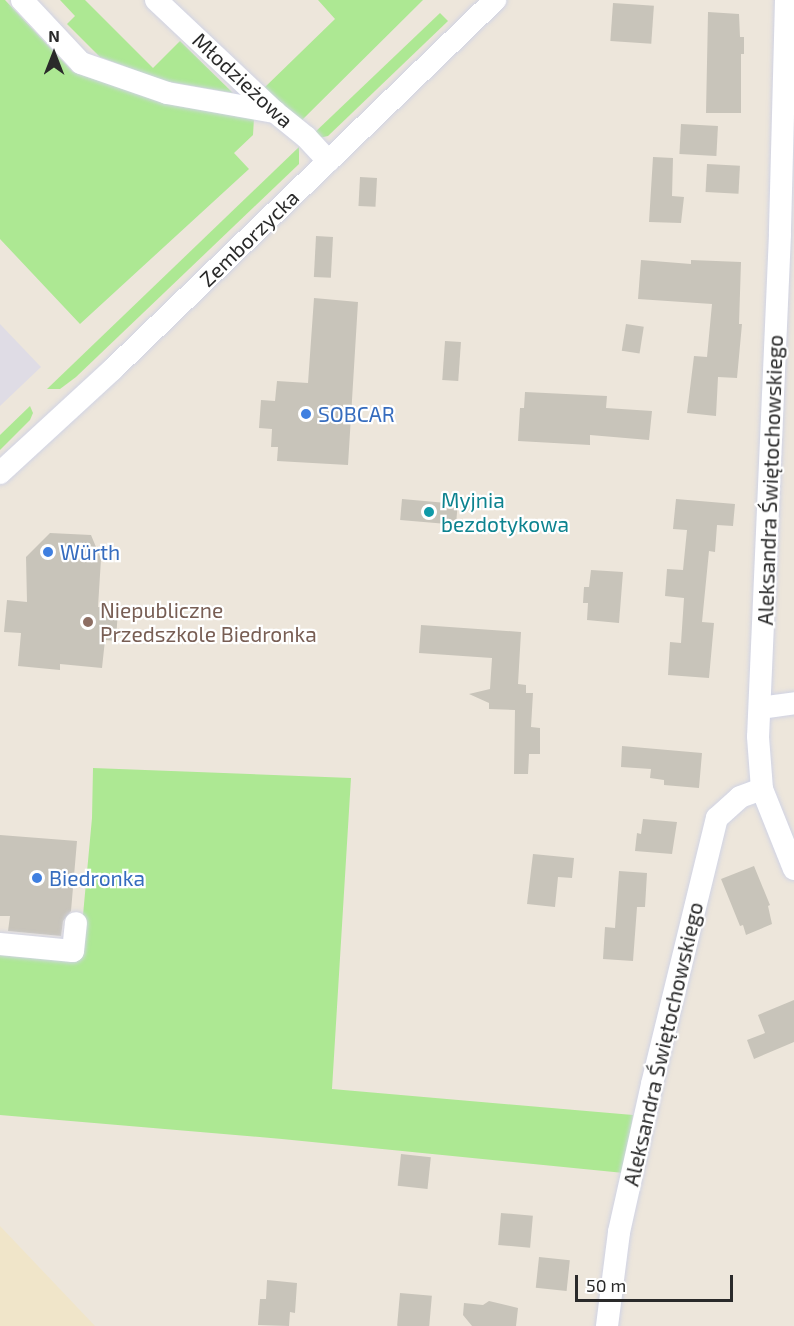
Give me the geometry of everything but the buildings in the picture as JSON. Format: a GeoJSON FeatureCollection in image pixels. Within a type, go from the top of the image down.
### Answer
{"type":"FeatureCollection","features":[{"type":"Feature","properties":{"kind":"street"},"geometry":{"type":"LineString","coordinates":[[22,0],[81,63],[167,93],[275,112]]}},
{"type":"Feature","properties":{"kind":"street","name":"Młodzieżowa"},"geometry":{"type":"LineString","coordinates":[[156,0],[275,112],[306,137],[328,161]]}},
{"type":"Feature","properties":{"kind":"street","name":"Zemborzycka"},"geometry":{"type":"LineString","coordinates":[[0,473],[120,362],[495,0]]}},
{"type":"Feature","properties":{"kind":"street","name":"Aleksandra Świętochowskiego"},"geometry":{"type":"LineString","coordinates":[[786,0],[787,234],[758,737],[762,789],[794,869]]}},
{"type":"Feature","properties":{"kind":"street"},"geometry":{"type":"LineString","coordinates":[[760,708],[794,703]]}},
{"type":"Feature","properties":{"kind":"street","name":"Aleksandra Świętochowskiego"},"geometry":{"type":"LineString","coordinates":[[607,1326],[619,1232],[652,1084],[717,818],[740,797],[762,789]]}},
{"type":"Feature","properties":{"kind":"street"},"geometry":{"type":"LineString","coordinates":[[0,944],[74,951],[76,923]]}},
{"type":"Feature","properties":{"kind":"shaded area"},"geometry":{"type":"Polygon","coordinates":[[[0,324],[41,367],[0,406],[0,324]]]}},
{"type":"Feature","properties":{"kind":"shaded area"},"geometry":{"type":"Polygon","coordinates":[[[0,1226],[95,1326],[0,1326],[0,1226]]]}},
{"type":"Feature","properties":{"kind":"green space"},"geometry":{"type":"Polygon","coordinates":[[[0,0],[5,0],[73,72],[163,102],[254,118],[253,135],[234,153],[249,169],[80,324],[0,239],[0,0]]]}},
{"type":"Feature","properties":{"kind":"green space"},"geometry":{"type":"Polygon","coordinates":[[[60,0],[85,0],[153,68],[180,41],[233,93],[164,81],[100,57],[67,24],[75,16],[60,0]]]}},
{"type":"Feature","properties":{"kind":"green space"},"geometry":{"type":"Polygon","coordinates":[[[318,0],[423,0],[298,124],[263,89],[335,19],[318,0]]]}},
{"type":"Feature","properties":{"kind":"green space"},"geometry":{"type":"Polygon","coordinates":[[[440,13],[448,21],[328,136],[319,138],[312,135],[440,13]]]}},
{"type":"Feature","properties":{"kind":"green space"},"geometry":{"type":"Polygon","coordinates":[[[299,147],[299,164],[76,377],[60,389],[47,389],[299,147]]]}},
{"type":"Feature","properties":{"kind":"green space"},"geometry":{"type":"Polygon","coordinates":[[[30,406],[33,413],[30,420],[0,450],[0,435],[30,406]]]}},
{"type":"Feature","properties":{"kind":"green space"},"geometry":{"type":"Polygon","coordinates":[[[93,768],[351,778],[332,1089],[633,1115],[624,1173],[282,1139],[0,1115],[0,951],[79,958],[92,818],[93,768]]]}},
{"type":"Feature","properties":{"kind":"place","name":"SOBCAR"},"geometry":{"type":"Point","coordinates":[306,414]}},
{"type":"Feature","properties":{"kind":"place","name":"Myjnia bezdotykowa"},"geometry":{"type":"Point","coordinates":[429,512]}},
{"type":"Feature","properties":{"kind":"place","name":"Würth"},"geometry":{"type":"Point","coordinates":[48,552]}},
{"type":"Feature","properties":{"kind":"place","name":"Niepubliczne Przedszkole Biedronka"},"geometry":{"type":"Point","coordinates":[88,622]}},
{"type":"Feature","properties":{"kind":"place","name":"Biedronka"},"geometry":{"type":"Point","coordinates":[37,878]}}]}
